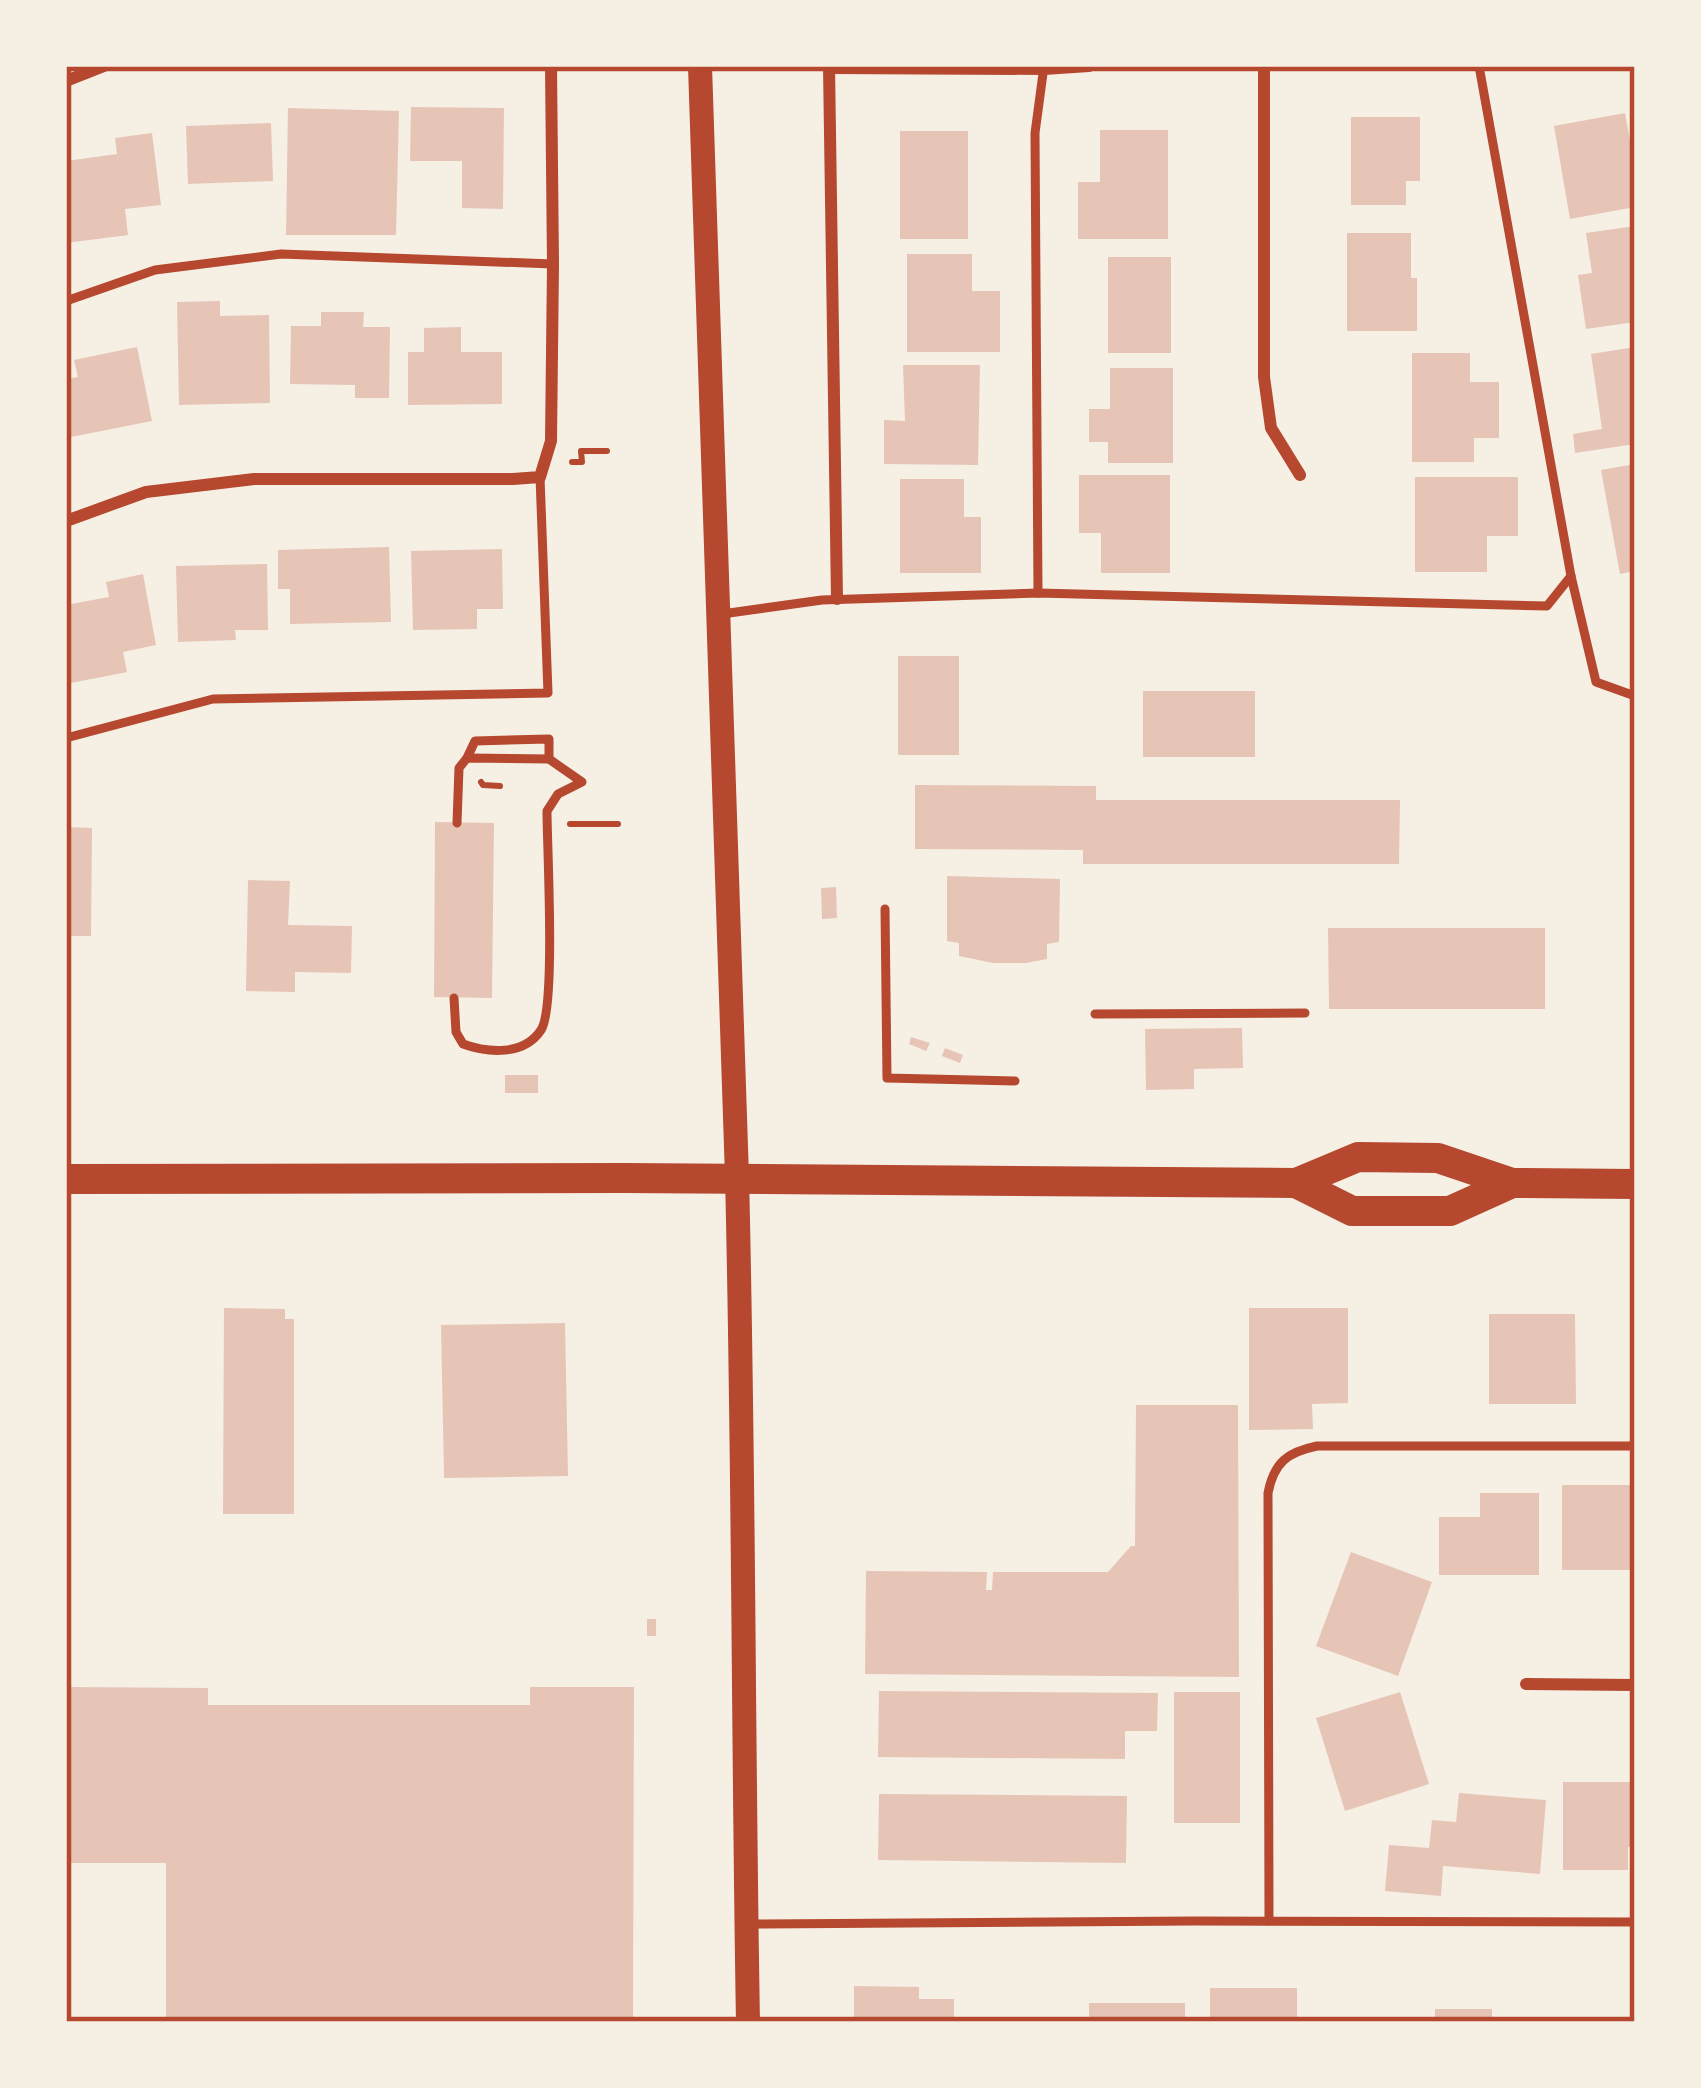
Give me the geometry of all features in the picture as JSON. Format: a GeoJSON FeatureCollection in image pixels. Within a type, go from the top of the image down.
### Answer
{"type":"FeatureCollection","features":[{"type":"Feature","properties":{"kind":"main road"},"geometry":{"type":"LineString","coordinates":[[700,66],[737,1178],[748,2022]]}},
{"type":"Feature","properties":{"kind":"main road"},"geometry":{"type":"LineString","coordinates":[[66,1179],[737,1178],[1296,1184],[1358,1157],[1438,1158],[1512,1184],[1635,1184]]}},
{"type":"Feature","properties":{"kind":"main road"},"geometry":{"type":"LineString","coordinates":[[1296,1184],[1352,1211],[1450,1211],[1512,1184]]}},
{"type":"Feature","properties":{"kind":"street"},"geometry":{"type":"LineString","coordinates":[[66,80],[104,66]]}},
{"type":"Feature","properties":{"kind":"street"},"geometry":{"type":"LineString","coordinates":[[66,521],[146,492],[254,479],[540,477],[551,441],[551,66]]}},
{"type":"Feature","properties":{"kind":"street"},"geometry":{"type":"LineString","coordinates":[[837,599],[830,67],[1089,66]]}},
{"type":"Feature","properties":{"kind":"street"},"geometry":{"type":"LineString","coordinates":[[1264,66],[1264,377],[1271,428],[1300,475]]}},
{"type":"Feature","properties":{"kind":"street"},"geometry":{"type":"LineString","coordinates":[[1526,1684],[1635,1685]]}},
{"type":"Feature","properties":{"kind":"lane"},"geometry":{"type":"LineString","coordinates":[[1480,66],[1571,576],[1596,682],[1635,696]]}},
{"type":"Feature","properties":{"kind":"lane"},"geometry":{"type":"LineString","coordinates":[[1038,593],[1035,133],[1044,68]]}},
{"type":"Feature","properties":{"kind":"lane"},"geometry":{"type":"LineString","coordinates":[[66,301],[155,269],[280,254],[554,264]]}},
{"type":"Feature","properties":{"kind":"lane"},"geometry":{"type":"LineString","coordinates":[[66,738],[213,699],[548,693],[540,477]]}},
{"type":"Feature","properties":{"kind":"lane"},"geometry":{"type":"LineString","coordinates":[[718,614],[837,599],[1038,593],[1547,606],[1571,576]]}},
{"type":"Feature","properties":{"kind":"lane"},"geometry":{"type":"LineString","coordinates":[[457,823],[458,768],[475,741],[549,739],[549,759]]}},
{"type":"Feature","properties":{"kind":"lane"},"geometry":{"type":"LineString","coordinates":[[454,998],[456,1032],[463,1044],[479,1050],[516,1048],[544,1028],[549,988],[547,812],[558,794],[582,782],[549,759],[467,758]]}},
{"type":"Feature","properties":{"kind":"lane"},"geometry":{"type":"LineString","coordinates":[[885,909],[887,1078],[1015,1082]]}},
{"type":"Feature","properties":{"kind":"lane"},"geometry":{"type":"LineString","coordinates":[[1095,1014],[1305,1013]]}},
{"type":"Feature","properties":{"kind":"lane"},"geometry":{"type":"LineString","coordinates":[[1269,1921],[1268,1492],[1271,1474],[1283,1458],[1317,1446],[1635,1446]]}},
{"type":"Feature","properties":{"kind":"lane"},"geometry":{"type":"LineString","coordinates":[[746,1924],[1635,1922]]}},
{"type":"Feature","properties":{"kind":"path"},"geometry":{"type":"LineString","coordinates":[[568,462],[582,462],[581,451],[607,451]]}},
{"type":"Feature","properties":{"kind":"path"},"geometry":{"type":"LineString","coordinates":[[570,824],[618,824]]}},
{"type":"Feature","properties":{"kind":"building"},"geometry":{"type":"Polygon","coordinates":[[[411,107],[504,108],[503,209],[462,208],[462,161],[410,161],[411,107]]]}},
{"type":"Feature","properties":{"kind":"building"},"geometry":{"type":"Polygon","coordinates":[[[288,108],[399,111],[396,235],[286,235],[288,108]]]}},
{"type":"Feature","properties":{"kind":"building"},"geometry":{"type":"Polygon","coordinates":[[[1625,113],[1635,168],[1635,207],[1570,219],[1554,126],[1625,113]]]}},
{"type":"Feature","properties":{"kind":"building"},"geometry":{"type":"Polygon","coordinates":[[[1351,117],[1420,117],[1420,181],[1406,181],[1406,205],[1351,205],[1351,117]]]}},
{"type":"Feature","properties":{"kind":"building"},"geometry":{"type":"Polygon","coordinates":[[[271,123],[273,181],[188,184],[186,126],[271,123]]]}},
{"type":"Feature","properties":{"kind":"building"},"geometry":{"type":"Polygon","coordinates":[[[1100,130],[1168,130],[1168,239],[1078,239],[1078,182],[1100,182],[1100,130]]]}},
{"type":"Feature","properties":{"kind":"building"},"geometry":{"type":"Polygon","coordinates":[[[900,131],[968,131],[968,239],[900,239],[900,131]]]}},
{"type":"Feature","properties":{"kind":"building"},"geometry":{"type":"Polygon","coordinates":[[[152,133],[161,205],[125,209],[128,235],[66,243],[66,161],[117,154],[115,138],[152,133]]]}},
{"type":"Feature","properties":{"kind":"building"},"geometry":{"type":"Polygon","coordinates":[[[1635,226],[1635,322],[1586,329],[1578,275],[1592,273],[1586,233],[1635,226]]]}},
{"type":"Feature","properties":{"kind":"building"},"geometry":{"type":"Polygon","coordinates":[[[1347,233],[1411,233],[1417,331],[1347,331],[1347,233]]]}},
{"type":"Feature","properties":{"kind":"building"},"geometry":{"type":"Polygon","coordinates":[[[907,254],[972,254],[972,291],[1000,291],[1000,352],[907,352],[907,254]]]}},
{"type":"Feature","properties":{"kind":"building"},"geometry":{"type":"Polygon","coordinates":[[[1108,257],[1171,257],[1171,353],[1108,353],[1108,257]]]}},
{"type":"Feature","properties":{"kind":"building"},"geometry":{"type":"Polygon","coordinates":[[[220,301],[220,316],[269,315],[270,403],[179,405],[177,302],[220,301]]]}},
{"type":"Feature","properties":{"kind":"building"},"geometry":{"type":"Polygon","coordinates":[[[321,312],[364,312],[363,327],[390,327],[389,398],[355,398],[355,385],[290,384],[291,326],[321,326],[321,312]]]}},
{"type":"Feature","properties":{"kind":"building"},"geometry":{"type":"Polygon","coordinates":[[[461,327],[461,352],[502,352],[502,404],[408,405],[408,352],[424,352],[424,328],[461,327]]]}},
{"type":"Feature","properties":{"kind":"building"},"geometry":{"type":"Polygon","coordinates":[[[137,347],[152,421],[66,438],[66,379],[78,377],[74,360],[137,347]]]}},
{"type":"Feature","properties":{"kind":"building"},"geometry":{"type":"Polygon","coordinates":[[[1635,347],[1635,444],[1575,453],[1573,434],[1602,429],[1591,354],[1635,347]]]}},
{"type":"Feature","properties":{"kind":"building"},"geometry":{"type":"Polygon","coordinates":[[[1412,353],[1470,353],[1470,382],[1499,382],[1499,438],[1474,438],[1474,462],[1412,462],[1412,353]]]}},
{"type":"Feature","properties":{"kind":"building"},"geometry":{"type":"Polygon","coordinates":[[[903,365],[980,365],[978,465],[884,464],[884,420],[905,421],[903,365]]]}},
{"type":"Feature","properties":{"kind":"building"},"geometry":{"type":"Polygon","coordinates":[[[1110,368],[1173,368],[1173,463],[1108,463],[1108,442],[1089,442],[1089,409],[1110,409],[1110,368]]]}},
{"type":"Feature","properties":{"kind":"building"},"geometry":{"type":"Polygon","coordinates":[[[1635,464],[1635,571],[1620,574],[1601,470],[1635,464]]]}},
{"type":"Feature","properties":{"kind":"building"},"geometry":{"type":"Polygon","coordinates":[[[1079,475],[1170,475],[1170,573],[1101,573],[1101,533],[1079,533],[1079,475]]]}},
{"type":"Feature","properties":{"kind":"building"},"geometry":{"type":"Polygon","coordinates":[[[1415,477],[1518,477],[1518,536],[1487,536],[1487,572],[1415,572],[1415,477]]]}},
{"type":"Feature","properties":{"kind":"building"},"geometry":{"type":"Polygon","coordinates":[[[900,479],[964,479],[964,517],[981,517],[981,573],[900,573],[900,479]]]}},
{"type":"Feature","properties":{"kind":"building"},"geometry":{"type":"Polygon","coordinates":[[[389,547],[391,622],[290,624],[290,589],[278,589],[278,550],[389,547]]]}},
{"type":"Feature","properties":{"kind":"building"},"geometry":{"type":"Polygon","coordinates":[[[502,549],[503,609],[477,609],[477,629],[413,630],[411,551],[502,549]]]}},
{"type":"Feature","properties":{"kind":"building"},"geometry":{"type":"Polygon","coordinates":[[[267,564],[268,630],[235,630],[236,640],[178,642],[176,566],[267,564]]]}},
{"type":"Feature","properties":{"kind":"building"},"geometry":{"type":"Polygon","coordinates":[[[143,574],[156,645],[123,652],[127,672],[66,684],[66,605],[109,597],[106,582],[143,574]]]}},
{"type":"Feature","properties":{"kind":"building"},"geometry":{"type":"Polygon","coordinates":[[[898,656],[959,656],[959,755],[898,755],[898,656]]]}},
{"type":"Feature","properties":{"kind":"building"},"geometry":{"type":"Polygon","coordinates":[[[1143,691],[1255,691],[1255,757],[1143,757],[1143,691]]]}},
{"type":"Feature","properties":{"kind":"building"},"geometry":{"type":"Polygon","coordinates":[[[915,785],[1096,786],[1096,800],[1400,800],[1399,864],[1083,864],[1083,850],[915,849],[915,785]]]}},
{"type":"Feature","properties":{"kind":"building"},"geometry":{"type":"Polygon","coordinates":[[[435,822],[494,823],[492,998],[434,997],[435,822]]]}},
{"type":"Feature","properties":{"kind":"building"},"geometry":{"type":"Polygon","coordinates":[[[66,827],[92,828],[91,936],[66,936],[66,827]]]}},
{"type":"Feature","properties":{"kind":"building"},"geometry":{"type":"Polygon","coordinates":[[[947,876],[1060,879],[1059,942],[1047,944],[1047,959],[1026,963],[959,956],[959,943],[947,941],[947,876]]]}},
{"type":"Feature","properties":{"kind":"building"},"geometry":{"type":"Polygon","coordinates":[[[248,880],[290,881],[288,925],[352,926],[351,973],[295,972],[295,992],[246,991],[248,880]]]}},
{"type":"Feature","properties":{"kind":"building"},"geometry":{"type":"Polygon","coordinates":[[[836,887],[837,918],[822,919],[821,888],[836,887]]]}},
{"type":"Feature","properties":{"kind":"building"},"geometry":{"type":"Polygon","coordinates":[[[1328,928],[1545,928],[1545,1009],[1329,1009],[1328,928]]]}},
{"type":"Feature","properties":{"kind":"building"},"geometry":{"type":"Polygon","coordinates":[[[1242,1028],[1243,1068],[1194,1069],[1194,1089],[1146,1090],[1145,1029],[1242,1028]]]}},
{"type":"Feature","properties":{"kind":"building"},"geometry":{"type":"Polygon","coordinates":[[[911,1037],[930,1043],[926,1051],[909,1044],[911,1037]]]}},
{"type":"Feature","properties":{"kind":"building"},"geometry":{"type":"Polygon","coordinates":[[[945,1048],[963,1055],[960,1063],[942,1056],[945,1048]]]}},
{"type":"Feature","properties":{"kind":"building"},"geometry":{"type":"Polygon","coordinates":[[[505,1075],[538,1075],[538,1093],[505,1093],[505,1075]]]}},
{"type":"Feature","properties":{"kind":"building"},"geometry":{"type":"Polygon","coordinates":[[[224,1308],[285,1309],[285,1319],[294,1319],[294,1514],[223,1514],[224,1308]]]}},
{"type":"Feature","properties":{"kind":"building"},"geometry":{"type":"Polygon","coordinates":[[[1249,1308],[1348,1308],[1348,1403],[1312,1404],[1313,1429],[1249,1430],[1249,1308]]]}},
{"type":"Feature","properties":{"kind":"building"},"geometry":{"type":"Polygon","coordinates":[[[1489,1314],[1575,1314],[1576,1404],[1489,1404],[1489,1314]]]}},
{"type":"Feature","properties":{"kind":"building"},"geometry":{"type":"Polygon","coordinates":[[[565,1323],[568,1476],[444,1478],[441,1325],[565,1323]]]}},
{"type":"Feature","properties":{"kind":"building"},"geometry":{"type":"Polygon","coordinates":[[[1136,1405],[1238,1405],[1239,1677],[865,1674],[866,1571],[987,1572],[986,1590],[992,1590],[993,1572],[1108,1572],[1135,1546],[1136,1405]]]}},
{"type":"Feature","properties":{"kind":"building"},"geometry":{"type":"Polygon","coordinates":[[[1562,1485],[1635,1485],[1635,1570],[1562,1570],[1562,1485]]]}},
{"type":"Feature","properties":{"kind":"building"},"geometry":{"type":"Polygon","coordinates":[[[1480,1493],[1539,1493],[1539,1575],[1439,1575],[1439,1517],[1480,1517],[1480,1493]]]}},
{"type":"Feature","properties":{"kind":"building"},"geometry":{"type":"Polygon","coordinates":[[[1351,1552],[1432,1582],[1398,1676],[1316,1646],[1351,1552]]]}},
{"type":"Feature","properties":{"kind":"building"},"geometry":{"type":"Polygon","coordinates":[[[647,1619],[656,1619],[656,1636],[647,1636],[647,1619]]]}},
{"type":"Feature","properties":{"kind":"building"},"geometry":{"type":"Polygon","coordinates":[[[66,1687],[208,1688],[208,1705],[530,1705],[530,1687],[634,1687],[633,2022],[166,2022],[166,1863],[66,1863],[66,1687]]]}},
{"type":"Feature","properties":{"kind":"building"},"geometry":{"type":"Polygon","coordinates":[[[879,1691],[1158,1693],[1157,1731],[1125,1731],[1125,1759],[878,1757],[879,1691]]]}},
{"type":"Feature","properties":{"kind":"building"},"geometry":{"type":"Polygon","coordinates":[[[1174,1692],[1240,1692],[1240,1823],[1174,1823],[1174,1692]]]}},
{"type":"Feature","properties":{"kind":"building"},"geometry":{"type":"Polygon","coordinates":[[[1400,1692],[1429,1784],[1345,1811],[1316,1718],[1400,1692]]]}},
{"type":"Feature","properties":{"kind":"building"},"geometry":{"type":"Polygon","coordinates":[[[1563,1782],[1635,1782],[1635,1847],[1628,1847],[1628,1870],[1563,1870],[1563,1782]]]}},
{"type":"Feature","properties":{"kind":"building"},"geometry":{"type":"Polygon","coordinates":[[[1459,1793],[1546,1800],[1540,1874],[1443,1866],[1441,1896],[1385,1891],[1389,1845],[1429,1848],[1432,1820],[1456,1822],[1459,1793]]]}},
{"type":"Feature","properties":{"kind":"building"},"geometry":{"type":"Polygon","coordinates":[[[879,1794],[1127,1796],[1126,1863],[878,1860],[879,1794]]]}},
{"type":"Feature","properties":{"kind":"building"},"geometry":{"type":"Polygon","coordinates":[[[854,1986],[919,1987],[919,1999],[954,1999],[954,2022],[854,2022],[854,1986]]]}},
{"type":"Feature","properties":{"kind":"building"},"geometry":{"type":"Polygon","coordinates":[[[1210,1988],[1297,1988],[1297,2022],[1210,2022],[1210,1988]]]}},
{"type":"Feature","properties":{"kind":"building"},"geometry":{"type":"Polygon","coordinates":[[[1089,2003],[1185,2003],[1185,2022],[1089,2022],[1089,2003]]]}},
{"type":"Feature","properties":{"kind":"building"},"geometry":{"type":"Polygon","coordinates":[[[1435,2009],[1492,2009],[1492,2022],[1435,2022],[1435,2009]]]}}]}
